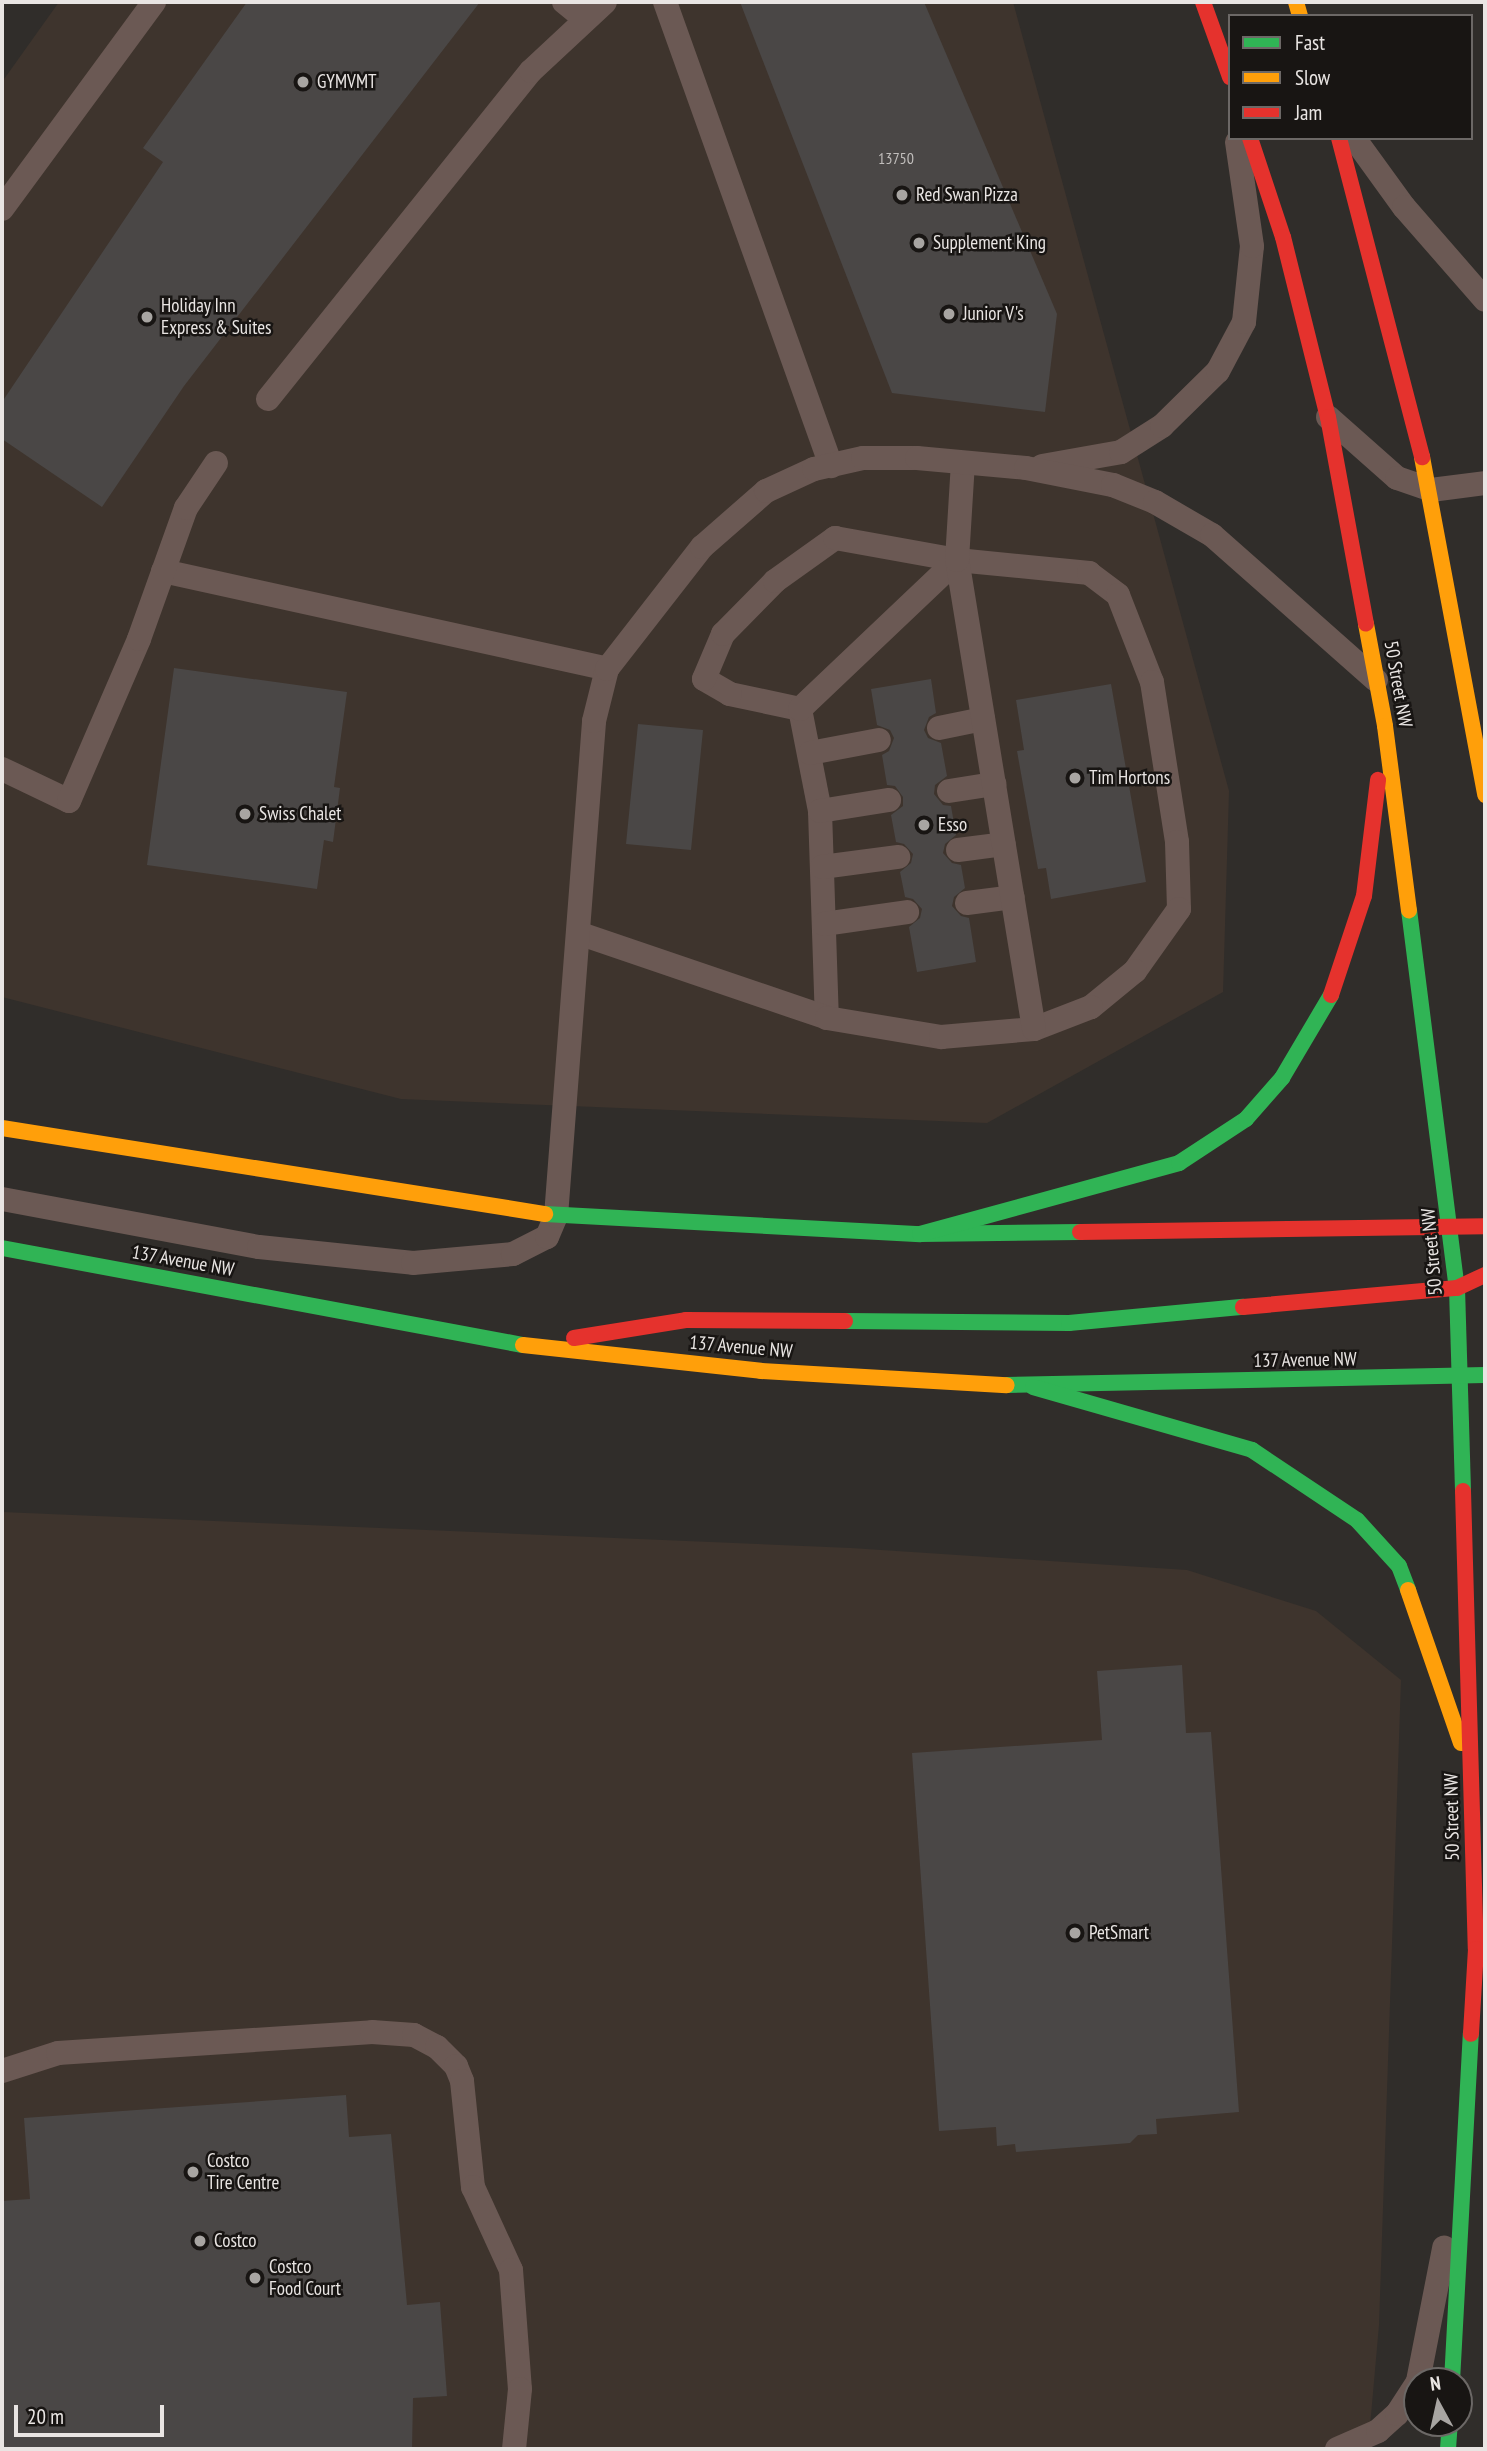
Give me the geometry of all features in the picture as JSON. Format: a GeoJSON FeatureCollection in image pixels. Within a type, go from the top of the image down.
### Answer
{"type":"FeatureCollection","features":[{"type":"Feature","properties":{"kind":"main road"},"geometry":{"type":"LineString","coordinates":[[1203,2],[1228,75]]}},
{"type":"Feature","properties":{"kind":"main road","name":"50 Street NW"},"geometry":{"type":"LineString","coordinates":[[1251,140],[1283,237],[1328,417],[1377,681],[1457,1288],[1476,1949],[1453,2367]]}},
{"type":"Feature","properties":{"kind":"main road"},"geometry":{"type":"LineString","coordinates":[[1340,140],[1431,490],[1485,795]]}},
{"type":"Feature","properties":{"kind":"main road"},"geometry":{"type":"LineString","coordinates":[[920,1234],[1179,1163],[1246,1119],[1282,1078],[1314,1031],[1340,978],[1364,896],[1385,726]]}},
{"type":"Feature","properties":{"kind":"main road"},"geometry":{"type":"LineString","coordinates":[[2,1128],[556,1216],[920,1234],[1485,1226]]}},
{"type":"Feature","properties":{"kind":"main road","name":"137 Avenue NW"},"geometry":{"type":"LineString","coordinates":[[2,1248],[524,1345],[761,1371],[1033,1387],[1485,1375]]}},
{"type":"Feature","properties":{"kind":"main road"},"geometry":{"type":"LineString","coordinates":[[524,1345],[686,1320],[1069,1323],[1457,1288],[1485,1275]]}},
{"type":"Feature","properties":{"kind":"main road"},"geometry":{"type":"LineString","coordinates":[[1461,1377],[1485,1359]]}},
{"type":"Feature","properties":{"kind":"main road"},"geometry":{"type":"LineString","coordinates":[[1033,1387],[1252,1450],[1357,1520],[1399,1566],[1472,1775]]}},
{"type":"Feature","properties":{"kind":"lane"},"geometry":{"type":"LineString","coordinates":[[2,209],[154,2]]}},
{"type":"Feature","properties":{"kind":"lane"},"geometry":{"type":"LineString","coordinates":[[564,2],[584,18]]}},
{"type":"Feature","properties":{"kind":"lane"},"geometry":{"type":"LineString","coordinates":[[268,399],[531,71],[584,18],[605,2]]}},
{"type":"Feature","properties":{"kind":"lane"},"geometry":{"type":"LineString","coordinates":[[665,2],[831,466]]}},
{"type":"Feature","properties":{"kind":"lane"},"geometry":{"type":"LineString","coordinates":[[1026,468],[1121,452],[1162,426],[1217,371],[1244,322],[1252,246],[1237,140]]}},
{"type":"Feature","properties":{"kind":"lane"},"geometry":{"type":"LineString","coordinates":[[1355,140],[1404,207],[1485,300]]}},
{"type":"Feature","properties":{"kind":"lane"},"geometry":{"type":"LineString","coordinates":[[1328,417],[1397,478],[1431,490],[1485,483]]}},
{"type":"Feature","properties":{"kind":"lane"},"geometry":{"type":"LineString","coordinates":[[2,1199],[259,1247],[413,1264],[513,1255],[547,1237],[556,1216],[594,721],[607,669],[702,547],[766,491],[831,466],[863,458],[963,463],[1026,468],[1112,485],[1155,502],[1212,535],[1377,681]]}},
{"type":"Feature","properties":{"kind":"lane"},"geometry":{"type":"LineString","coordinates":[[2,769],[69,801],[186,508],[216,463]]}},
{"type":"Feature","properties":{"kind":"lane"},"geometry":{"type":"LineString","coordinates":[[963,463],[957,560],[1034,1029]]}},
{"type":"Feature","properties":{"kind":"lane"},"geometry":{"type":"LineString","coordinates":[[578,933],[827,1018],[942,1037],[1034,1029],[1091,1007],[1135,971],[1179,909],[1177,842],[1152,682],[1118,595],[1089,573],[957,560],[835,538],[775,581],[723,634],[704,678],[730,694],[800,709]]}},
{"type":"Feature","properties":{"kind":"lane"},"geometry":{"type":"LineString","coordinates":[[800,709],[957,560]]}},
{"type":"Feature","properties":{"kind":"lane"},"geometry":{"type":"LineString","coordinates":[[163,571],[607,669]]}},
{"type":"Feature","properties":{"kind":"lane"},"geometry":{"type":"LineString","coordinates":[[800,709],[820,811],[827,1018]]}},
{"type":"Feature","properties":{"kind":"lane"},"geometry":{"type":"LineString","coordinates":[[939,728],[983,719]]}},
{"type":"Feature","properties":{"kind":"lane"},"geometry":{"type":"LineString","coordinates":[[810,753],[879,740]]}},
{"type":"Feature","properties":{"kind":"lane"},"geometry":{"type":"LineString","coordinates":[[949,791],[994,784]]}},
{"type":"Feature","properties":{"kind":"lane"},"geometry":{"type":"LineString","coordinates":[[820,811],[889,800]]}},
{"type":"Feature","properties":{"kind":"lane"},"geometry":{"type":"LineString","coordinates":[[958,850],[1004,844]]}},
{"type":"Feature","properties":{"kind":"lane"},"geometry":{"type":"LineString","coordinates":[[822,867],[898,857]]}},
{"type":"Feature","properties":{"kind":"lane"},"geometry":{"type":"LineString","coordinates":[[967,903],[1013,897]]}},
{"type":"Feature","properties":{"kind":"lane"},"geometry":{"type":"LineString","coordinates":[[824,924],[907,912]]}},
{"type":"Feature","properties":{"kind":"lane"},"geometry":{"type":"LineString","coordinates":[[2,2071],[58,2053],[372,2032],[414,2035],[437,2047],[456,2066],[462,2081],[473,2187],[511,2270],[520,2389],[514,2449]]}},
{"type":"Feature","properties":{"kind":"lane"},"geometry":{"type":"LineString","coordinates":[[1420,2367],[1467,2123]]}},
{"type":"Feature","properties":{"kind":"lane"},"geometry":{"type":"LineString","coordinates":[[1337,2449],[1378,2431],[1403,2406]]}},
{"type":"Feature","properties":{"kind":"shaded area"},"geometry":{"type":"Polygon","coordinates":[[[59,2],[1013,2],[1229,791],[1223,992],[987,1123],[401,1099],[2,997],[2,82],[59,2]]]}},
{"type":"Feature","properties":{"kind":"shaded area"},"geometry":{"type":"Polygon","coordinates":[[[2,1512],[851,1548],[1187,1570],[1316,1611],[1401,1680],[1379,2325],[1368,2449],[2,2449],[2,1512]]]}},
{"type":"Feature","properties":{"kind":"building"},"geometry":{"type":"Polygon","coordinates":[[[247,2],[480,2],[184,386],[102,507],[2,439],[2,402],[163,162],[143,148],[247,2]]]}},
{"type":"Feature","properties":{"kind":"building"},"geometry":{"type":"Polygon","coordinates":[[[740,2],[924,2],[1057,314],[1045,412],[892,393],[740,2]]]}},
{"type":"Feature","properties":{"kind":"building","name":"Swiss Chalet"},"geometry":{"type":"Polygon","coordinates":[[[174,668],[347,692],[334,787],[340,788],[333,842],[324,840],[317,889],[147,865],[174,668]]]}},
{"type":"Feature","properties":{"kind":"building","name":"Esso"},"geometry":{"type":"Polygon","coordinates":[[[931,679],[936,713],[929,717],[924,730],[928,738],[941,743],[947,776],[935,785],[934,794],[943,805],[951,806],[956,835],[945,844],[943,853],[952,863],[961,865],[965,888],[954,897],[952,906],[961,916],[969,918],[976,962],[917,972],[909,927],[920,918],[922,909],[913,899],[905,897],[900,872],[911,863],[913,854],[904,844],[896,842],[891,815],[903,806],[903,797],[895,786],[887,785],[882,755],[889,751],[894,738],[890,730],[877,725],[871,689],[931,679]]]}},
{"type":"Feature","properties":{"kind":"building","name":"Tim Hortons"},"geometry":{"type":"Polygon","coordinates":[[[1111,684],[1146,882],[1051,899],[1046,868],[1038,869],[1017,751],[1024,750],[1016,700],[1111,684]]]}},
{"type":"Feature","properties":{"kind":"building"},"geometry":{"type":"Polygon","coordinates":[[[638,724],[703,730],[691,850],[626,844],[638,724]]]}},
{"type":"Feature","properties":{"kind":"building","name":"PetSmart"},"geometry":{"type":"Polygon","coordinates":[[[1182,1665],[1186,1733],[1211,1732],[1239,2112],[1156,2119],[1157,2134],[1138,2135],[1130,2143],[1016,2152],[1015,2144],[997,2146],[996,2127],[939,2131],[912,1753],[1102,1740],[1097,1671],[1182,1665]]]}},
{"type":"Feature","properties":{"kind":"building","name":"Costco"},"geometry":{"type":"Polygon","coordinates":[[[346,2095],[349,2137],[391,2134],[407,2305],[440,2302],[447,2396],[413,2398],[412,2449],[2,2449],[2,2201],[30,2199],[24,2118],[346,2095]]]}},
{"type":"Feature","properties":{"kind":"traffic: fast"},"geometry":{"type":"LineString","coordinates":[[1409,910],[1457,1288],[1463,1491]]}},
{"type":"Feature","properties":{"kind":"traffic: fast"},"geometry":{"type":"LineString","coordinates":[[920,1234],[1179,1163],[1246,1119],[1282,1078],[1331,995]]}},
{"type":"Feature","properties":{"kind":"traffic: fast"},"geometry":{"type":"LineString","coordinates":[[545,1214],[920,1234],[1080,1232]]}},
{"type":"Feature","properties":{"kind":"traffic: fast"},"geometry":{"type":"LineString","coordinates":[[2,1248],[523,1345]]}},
{"type":"Feature","properties":{"kind":"traffic: fast"},"geometry":{"type":"LineString","coordinates":[[845,1321],[1069,1323],[1243,1307]]}},
{"type":"Feature","properties":{"kind":"traffic: fast"},"geometry":{"type":"LineString","coordinates":[[1007,1385],[1485,1375]]}},
{"type":"Feature","properties":{"kind":"traffic: fast"},"geometry":{"type":"LineString","coordinates":[[1033,1387],[1252,1450],[1357,1520],[1399,1566],[1408,1590]]}},
{"type":"Feature","properties":{"kind":"traffic: fast"},"geometry":{"type":"LineString","coordinates":[[1453,2367],[1471,2034]]}},
{"type":"Feature","properties":{"kind":"traffic: fast"},"geometry":{"type":"LineString","coordinates":[[1448,2449],[1449,2437]]}},
{"type":"Feature","properties":{"kind":"traffic: slow"},"geometry":{"type":"LineString","coordinates":[[1296,2],[1299,14]]}},
{"type":"Feature","properties":{"kind":"traffic: slow"},"geometry":{"type":"LineString","coordinates":[[1422,457],[1485,795]]}},
{"type":"Feature","properties":{"kind":"traffic: slow"},"geometry":{"type":"LineString","coordinates":[[1366,624],[1385,726],[1409,910]]}},
{"type":"Feature","properties":{"kind":"traffic: slow"},"geometry":{"type":"LineString","coordinates":[[2,1128],[545,1214]]}},
{"type":"Feature","properties":{"kind":"traffic: slow"},"geometry":{"type":"LineString","coordinates":[[523,1345],[761,1371],[1007,1385]]}},
{"type":"Feature","properties":{"kind":"traffic: slow"},"geometry":{"type":"LineString","coordinates":[[1408,1590],[1461,1743]]}},
{"type":"Feature","properties":{"kind":"traffic: jam"},"geometry":{"type":"LineString","coordinates":[[1203,2],[1228,71]]}},
{"type":"Feature","properties":{"kind":"traffic: jam"},"geometry":{"type":"LineString","coordinates":[[1251,140],[1283,237],[1328,417],[1366,624]]}},
{"type":"Feature","properties":{"kind":"traffic: jam"},"geometry":{"type":"LineString","coordinates":[[1340,140],[1422,457]]}},
{"type":"Feature","properties":{"kind":"traffic: jam"},"geometry":{"type":"LineString","coordinates":[[1331,995],[1364,896],[1378,780]]}},
{"type":"Feature","properties":{"kind":"traffic: jam"},"geometry":{"type":"LineString","coordinates":[[1080,1232],[1485,1226]]}},
{"type":"Feature","properties":{"kind":"traffic: jam"},"geometry":{"type":"LineString","coordinates":[[1243,1307],[1457,1288],[1485,1275]]}},
{"type":"Feature","properties":{"kind":"traffic: jam"},"geometry":{"type":"LineString","coordinates":[[574,1338],[686,1320],[845,1321]]}},
{"type":"Feature","properties":{"kind":"traffic: jam"},"geometry":{"type":"LineString","coordinates":[[1463,1491],[1476,1949],[1471,2034]]}},
{"type":"Feature","properties":{"kind":"place","name":"GYMVMT"},"geometry":{"type":"Point","coordinates":[303,82]}},
{"type":"Feature","properties":{"kind":"place","name":"Red Swan Pizza"},"geometry":{"type":"Point","coordinates":[902,195]}},
{"type":"Feature","properties":{"kind":"place","name":"Supplement King"},"geometry":{"type":"Point","coordinates":[919,243]}},
{"type":"Feature","properties":{"kind":"place","name":"Junior V's"},"geometry":{"type":"Point","coordinates":[949,314]}},
{"type":"Feature","properties":{"kind":"place","name":"Holiday Inn Express & Suites"},"geometry":{"type":"Point","coordinates":[147,317]}},
{"type":"Feature","properties":{"kind":"place","name":"Tim Hortons"},"geometry":{"type":"Point","coordinates":[1075,778]}},
{"type":"Feature","properties":{"kind":"place","name":"Swiss Chalet"},"geometry":{"type":"Point","coordinates":[245,814]}},
{"type":"Feature","properties":{"kind":"place","name":"Esso"},"geometry":{"type":"Point","coordinates":[924,825]}},
{"type":"Feature","properties":{"kind":"place","name":"PetSmart"},"geometry":{"type":"Point","coordinates":[1075,1933]}},
{"type":"Feature","properties":{"kind":"place","name":"Costco Tire Centre"},"geometry":{"type":"Point","coordinates":[193,2172]}},
{"type":"Feature","properties":{"kind":"place","name":"Costco"},"geometry":{"type":"Point","coordinates":[200,2241]}},
{"type":"Feature","properties":{"kind":"place","name":"Costco Food Court"},"geometry":{"type":"Point","coordinates":[255,2278]}}]}
